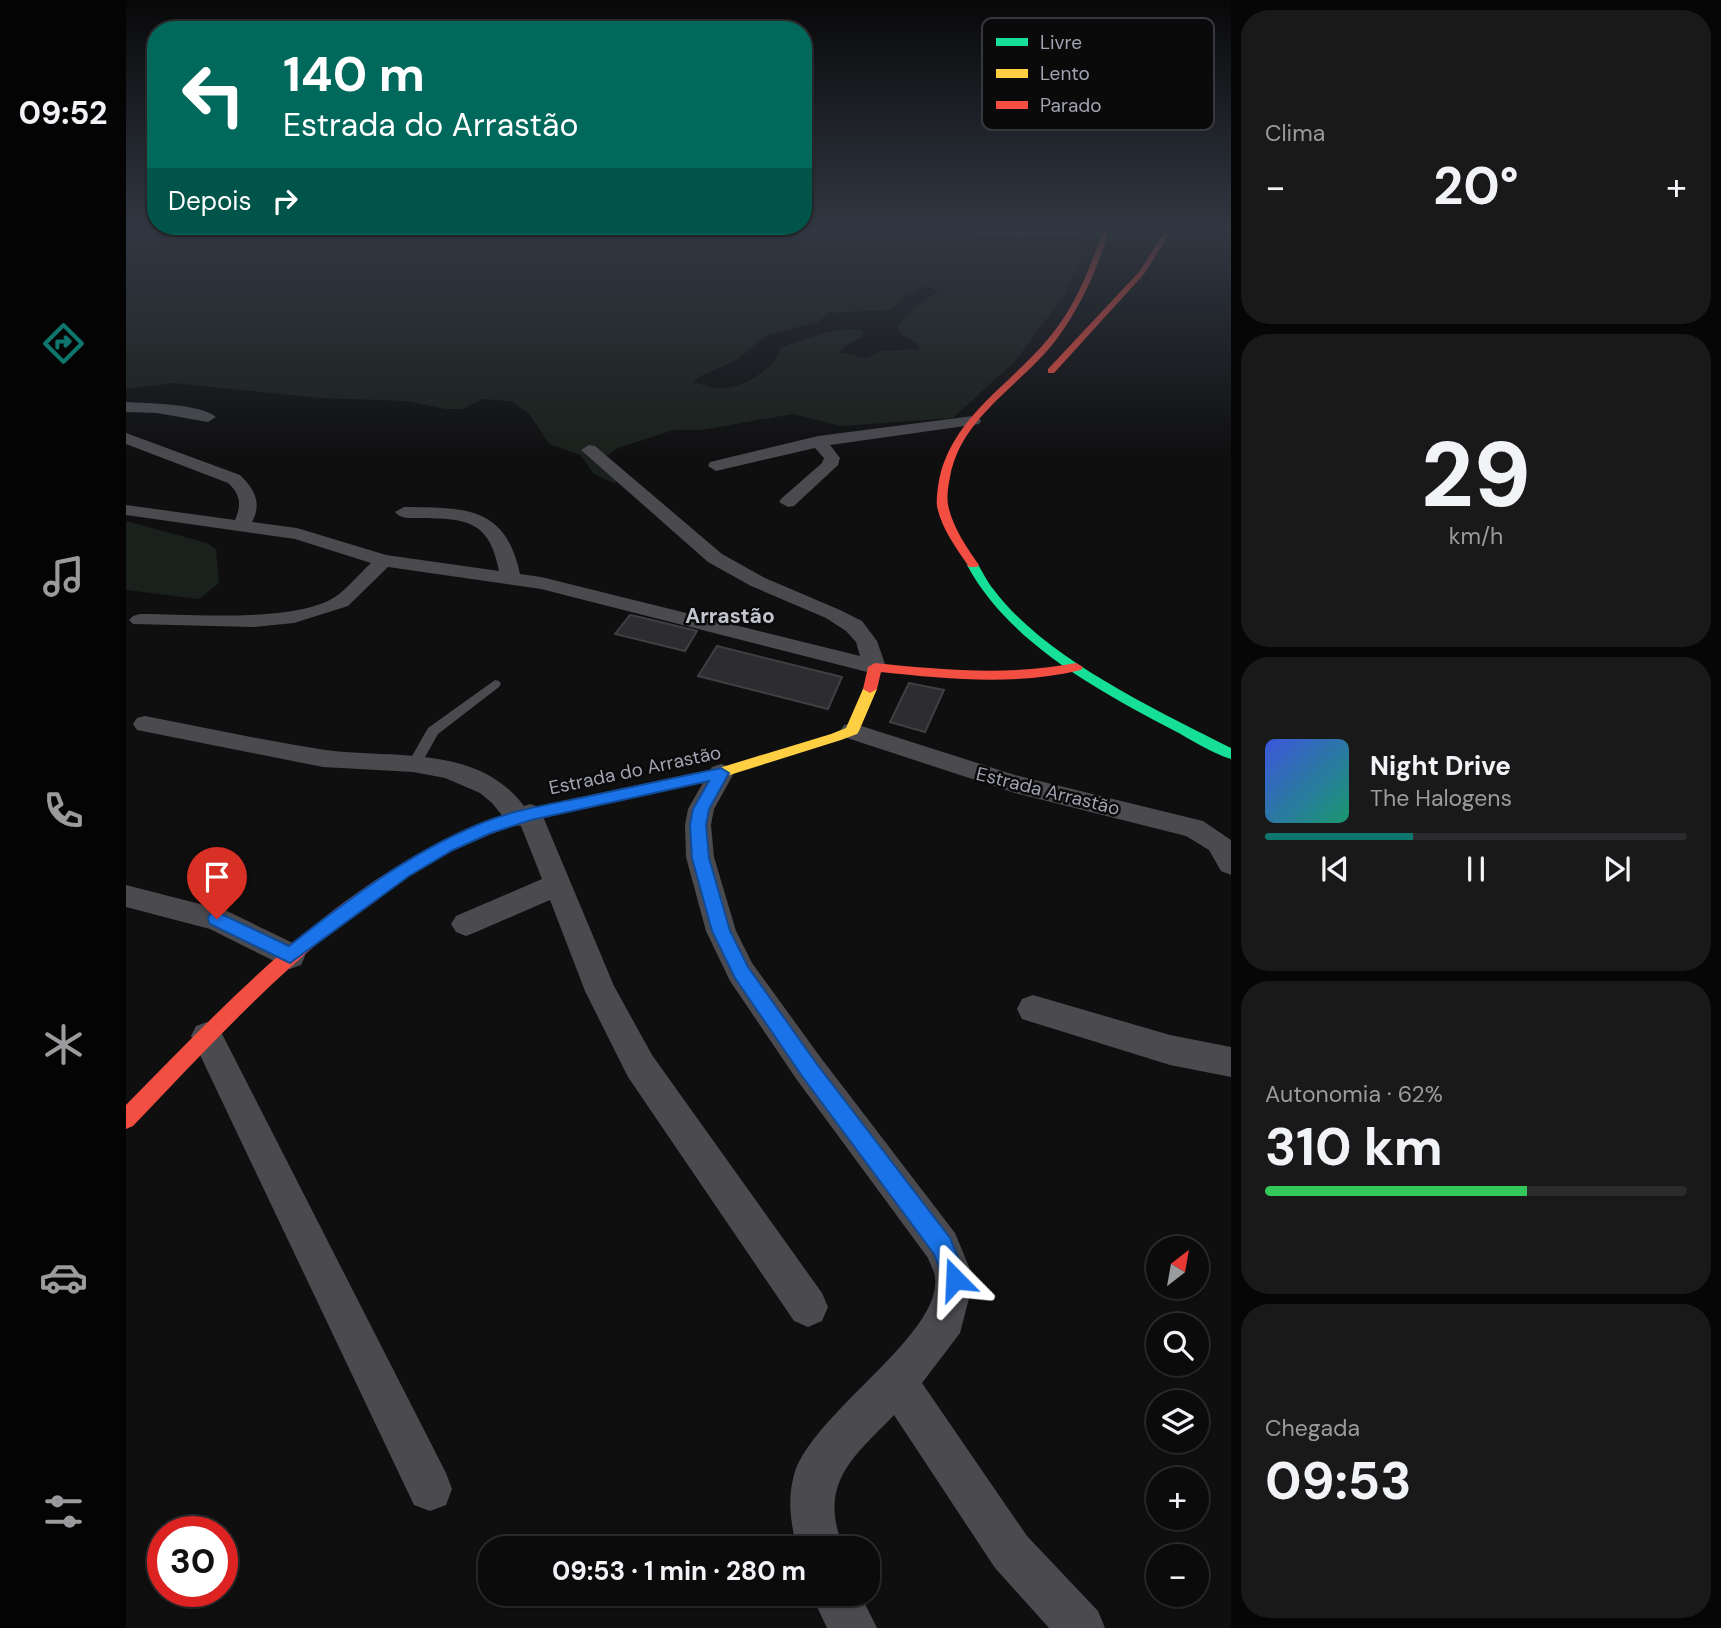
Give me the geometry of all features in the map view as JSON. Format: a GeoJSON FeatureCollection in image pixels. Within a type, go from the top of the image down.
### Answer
{"type":"FeatureCollection","features":[{"type":"Feature","properties":{"kind":"main road"},"geometry":{"type":"LineString","coordinates":[[1071,306],[1053,338],[972,421],[956,446],[944,474],[942,506],[958,542],[992,596],[1032,633],[1076,667],[1145,710],[1231,754]]}},
{"type":"Feature","properties":{"kind":"main road"},"geometry":{"type":"LineString","coordinates":[[1035,387],[1111,306]]}},
{"type":"Feature","properties":{"kind":"main road"},"geometry":{"type":"LineString","coordinates":[[852,731],[868,698],[874,667],[1033,677],[1076,667]]}},
{"type":"Feature","properties":{"kind":"main road","name":"Estrada do Arrastão"},"geometry":{"type":"LineString","coordinates":[[126,1119],[290,956],[341,915],[403,872],[447,846],[524,816],[721,773],[813,746],[852,731]]}},
{"type":"Feature","properties":{"kind":"street"},"geometry":{"type":"LineString","coordinates":[[126,407],[157,408],[208,417]]}},
{"type":"Feature","properties":{"kind":"street"},"geometry":{"type":"LineString","coordinates":[[716,466],[818,441],[972,421]]}},
{"type":"Feature","properties":{"kind":"street"},"geometry":{"type":"LineString","coordinates":[[126,438],[234,479],[246,489],[250,499],[249,512],[241,525]]}},
{"type":"Feature","properties":{"kind":"street"},"geometry":{"type":"LineString","coordinates":[[788,502],[830,466],[832,458],[818,441]]}},
{"type":"Feature","properties":{"kind":"street"},"geometry":{"type":"LineString","coordinates":[[589,450],[715,558],[758,582],[833,614],[854,626],[866,641],[874,667]]}},
{"type":"Feature","properties":{"kind":"street"},"geometry":{"type":"LineString","coordinates":[[126,510],[297,534],[384,561],[541,583],[874,667]]}},
{"type":"Feature","properties":{"kind":"street"},"geometry":{"type":"LineString","coordinates":[[404,512],[454,513],[478,521],[499,536],[511,579]]}},
{"type":"Feature","properties":{"kind":"street"},"geometry":{"type":"LineString","coordinates":[[140,620],[254,621],[294,617],[341,602],[384,561]]}},
{"type":"Feature","properties":{"kind":"street"},"geometry":{"type":"LineString","coordinates":[[145,724],[324,758],[415,763],[463,774],[488,785],[505,799],[524,816],[557,884],[600,991],[640,1066],[808,1307]]}},
{"type":"Feature","properties":{"kind":"street","name":"Estrada Arrastão"},"geometry":{"type":"LineString","coordinates":[[852,731],[1015,784],[1194,828],[1219,843],[1231,864]]}},
{"type":"Feature","properties":{"kind":"street"},"geometry":{"type":"LineString","coordinates":[[721,773],[701,809],[698,825],[700,858],[721,931],[741,972],[809,1069],[942,1246],[955,1279],[946,1319],[897,1382],[834,1447],[816,1475],[812,1516],[817,1536]]}},
{"type":"Feature","properties":{"kind":"street"},"geometry":{"type":"LineString","coordinates":[[466,924],[557,884]]}},
{"type":"Feature","properties":{"kind":"street"},"geometry":{"type":"LineString","coordinates":[[126,897],[217,919],[290,956]]}},
{"type":"Feature","properties":{"kind":"street"},"geometry":{"type":"LineString","coordinates":[[1033,1009],[1170,1050],[1231,1062]]}},
{"type":"Feature","properties":{"kind":"street"},"geometry":{"type":"LineString","coordinates":[[207,1036],[430,1489]]}},
{"type":"Feature","properties":{"kind":"street"},"geometry":{"type":"LineString","coordinates":[[897,1382],[1011,1552],[1081,1628]]}},
{"type":"Feature","properties":{"kind":"street"},"geometry":{"type":"LineString","coordinates":[[841,1606],[853,1628]]}},
{"type":"Feature","properties":{"kind":"lane"},"geometry":{"type":"LineString","coordinates":[[415,763],[433,731],[495,684]]}},
{"type":"Feature","properties":{"kind":"shaded area"},"geometry":{"type":"Polygon","coordinates":[[[126,306],[896,306],[892,310],[828,313],[819,322],[768,335],[736,360],[699,377],[693,383],[722,388],[742,384],[759,374],[773,362],[780,348],[834,331],[863,331],[862,337],[840,352],[866,358],[883,351],[919,349],[917,344],[900,334],[898,326],[917,306],[1056,306],[1016,360],[953,418],[841,426],[793,414],[702,430],[673,430],[618,448],[601,460],[615,475],[616,484],[594,474],[580,455],[549,444],[529,414],[511,401],[482,399],[463,409],[445,409],[406,401],[319,398],[173,383],[126,389],[126,306]]]}},
{"type":"Feature","properties":{"kind":"shaded area"},"geometry":{"type":"Polygon","coordinates":[[[126,521],[207,543],[216,549],[219,583],[199,599],[126,590],[126,521]]]}},
{"type":"Feature","properties":{"kind":"building"},"geometry":{"type":"Polygon","coordinates":[[[630,615],[697,631],[685,651],[615,634],[630,615]]]}},
{"type":"Feature","properties":{"kind":"building"},"geometry":{"type":"Polygon","coordinates":[[[717,646],[842,677],[828,709],[698,676],[717,646]]]}},
{"type":"Feature","properties":{"kind":"building"},"geometry":{"type":"Polygon","coordinates":[[[909,683],[944,690],[925,732],[890,722],[909,683]]]}},
{"type":"Feature","properties":{"kind":"traffic: fast"},"geometry":{"type":"LineString","coordinates":[[973,565],[993,597],[1018,622],[1075,667],[1136,704],[1231,754]]}},
{"type":"Feature","properties":{"kind":"traffic: slow"},"geometry":{"type":"LineString","coordinates":[[521,816],[720,773],[836,737],[852,731],[870,689]]}},
{"type":"Feature","properties":{"kind":"traffic: jam"},"geometry":{"type":"LineString","coordinates":[[973,565],[952,531],[943,508],[947,464],[969,424],[1052,340],[1073,306]]}},
{"type":"Feature","properties":{"kind":"traffic: jam"},"geometry":{"type":"LineString","coordinates":[[1051,371],[1111,306]]}},
{"type":"Feature","properties":{"kind":"traffic: jam"},"geometry":{"type":"LineString","coordinates":[[870,689],[875,667],[976,676],[1026,675],[1076,667]]}},
{"type":"Feature","properties":{"kind":"traffic: jam"},"geometry":{"type":"LineString","coordinates":[[126,1119],[258,986],[306,942],[357,902],[410,866],[464,837],[521,816]]}},
{"type":"Feature","properties":{"kind":"district","name":"Arrastão"},"geometry":{"type":"Point","coordinates":[730,616]}},
{"type":"Feature","properties":{"kind":"route"},"geometry":{"type":"LineString","coordinates":[[217,919],[290,956],[341,915],[403,872],[447,846],[485,828],[530,814],[721,773],[701,809],[698,825],[700,858],[721,931],[741,972],[809,1069],[942,1246],[955,1279]]}}]}
